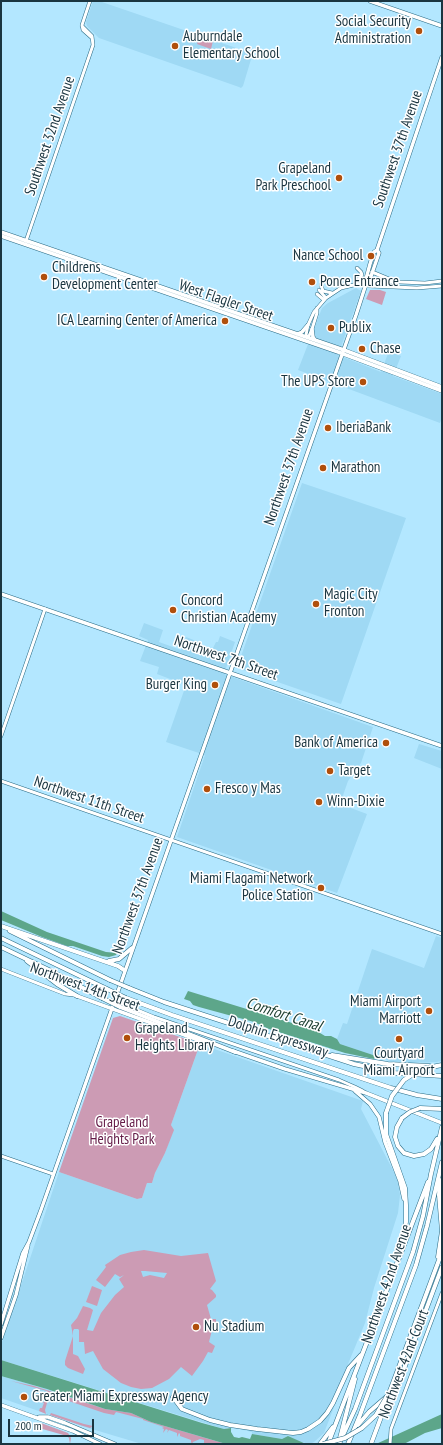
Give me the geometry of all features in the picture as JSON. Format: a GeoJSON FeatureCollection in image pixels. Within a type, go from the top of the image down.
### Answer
{"type":"FeatureCollection","features":[{"type":"Feature","properties":{"kind":"highway"},"geometry":{"type":"LineString","coordinates":[[1,927],[121,967],[124,970]]}},
{"type":"Feature","properties":{"kind":"highway","name":"Dolphin Expressway"},"geometry":{"type":"LineString","coordinates":[[1,927],[110,980],[169,1004],[354,1064],[385,1071],[416,1075],[442,1076]]}},
{"type":"Feature","properties":{"kind":"highway","name":"Dolphin Expressway"},"geometry":{"type":"LineString","coordinates":[[1,938],[126,998],[172,1015],[396,1089],[442,1099]]}},
{"type":"Feature","properties":{"kind":"highway"},"geometry":{"type":"LineString","coordinates":[[1,947],[120,1007],[235,1052]]}},
{"type":"Feature","properties":{"kind":"highway"},"geometry":{"type":"LineString","coordinates":[[106,962],[119,959],[132,948]]}},
{"type":"Feature","properties":{"kind":"highway"},"geometry":{"type":"LineString","coordinates":[[24,958],[57,984],[77,996]]}},
{"type":"Feature","properties":{"kind":"highway"},"geometry":{"type":"LineString","coordinates":[[317,1052],[394,1065],[425,1066],[442,1064]]}},
{"type":"Feature","properties":{"kind":"highway"},"geometry":{"type":"LineString","coordinates":[[394,1270],[402,1244],[406,1222],[406,1205],[405,1188],[386,1134],[386,1113],[393,1093],[404,1080],[421,1069],[442,1064]]}},
{"type":"Feature","properties":{"kind":"highway"},"geometry":{"type":"LineString","coordinates":[[440,1133],[432,1148],[427,1153],[417,1156],[407,1154],[399,1148],[395,1138],[397,1127],[402,1118],[407,1114],[416,1109],[442,1108]]}},
{"type":"Feature","properties":{"kind":"highway","name":"Northwest 42nd Avenue"},"geometry":{"type":"LineString","coordinates":[[339,1444],[352,1414],[413,1252],[423,1216],[442,1127]]}},
{"type":"Feature","properties":{"kind":"highway"},"geometry":{"type":"LineString","coordinates":[[434,1273],[440,1248],[441,1235],[439,1192],[442,1165]]}},
{"type":"Feature","properties":{"kind":"highway","name":"Northwest 42nd Avenue"},"geometry":{"type":"LineString","coordinates":[[348,1444],[412,1275],[426,1230],[442,1165]]}},
{"type":"Feature","properties":{"kind":"highway"},"geometry":{"type":"LineString","coordinates":[[328,1444],[431,1174]]}},
{"type":"Feature","properties":{"kind":"highway"},"geometry":{"type":"LineString","coordinates":[[371,1444],[442,1252]]}},
{"type":"Feature","properties":{"kind":"highway"},"geometry":{"type":"LineString","coordinates":[[354,1430],[366,1415],[391,1393],[399,1382],[442,1267]]}},
{"type":"Feature","properties":{"kind":"highway"},"geometry":{"type":"LineString","coordinates":[[173,1397],[182,1409],[210,1420],[257,1429],[293,1433],[301,1432],[320,1421],[327,1413],[349,1368],[363,1353]]}},
{"type":"Feature","properties":{"kind":"highway"},"geometry":{"type":"LineString","coordinates":[[339,1444],[354,1386],[355,1373]]}},
{"type":"Feature","properties":{"kind":"highway"},"geometry":{"type":"LineString","coordinates":[[323,1444],[343,1439],[360,1430],[376,1415],[390,1391]]}},
{"type":"Feature","properties":{"kind":"highway"},"geometry":{"type":"LineString","coordinates":[[320,1444],[327,1437],[337,1420]]}},
{"type":"Feature","properties":{"kind":"main road"},"geometry":{"type":"LineString","coordinates":[[370,1],[442,26]]}},
{"type":"Feature","properties":{"kind":"main road","name":"Southwest 37th Avenue"},"geometry":{"type":"LineString","coordinates":[[343,352],[366,284],[366,279],[374,252],[377,250],[442,57]]}},
{"type":"Feature","properties":{"kind":"main road","name":"West Flagler Street"},"geometry":{"type":"LineString","coordinates":[[1,232],[307,337],[442,391]]}},
{"type":"Feature","properties":{"kind":"main road"},"geometry":{"type":"LineString","coordinates":[[6,234],[8,239]]}},
{"type":"Feature","properties":{"kind":"main road","name":"West Flagler Street"},"geometry":{"type":"LineString","coordinates":[[1,236],[442,387]]}},
{"type":"Feature","properties":{"kind":"main road"},"geometry":{"type":"LineString","coordinates":[[26,240],[29,246]]}},
{"type":"Feature","properties":{"kind":"main road","name":"Southwest 37th Avenue"},"geometry":{"type":"LineString","coordinates":[[366,284],[370,280],[379,253],[377,250]]}},
{"type":"Feature","properties":{"kind":"main road"},"geometry":{"type":"LineString","coordinates":[[372,272],[396,282]]}},
{"type":"Feature","properties":{"kind":"main road"},"geometry":{"type":"LineString","coordinates":[[296,334],[302,332],[308,325]]}},
{"type":"Feature","properties":{"kind":"main road"},"geometry":{"type":"LineString","coordinates":[[312,329],[315,340]]}},
{"type":"Feature","properties":{"kind":"main road","name":"Northwest 37th Avenue"},"geometry":{"type":"LineString","coordinates":[[1,1338],[15,1299],[29,1242],[110,1008],[343,352]]}},
{"type":"Feature","properties":{"kind":"main road"},"geometry":{"type":"LineString","coordinates":[[417,382],[428,382]]}},
{"type":"Feature","properties":{"kind":"main road","name":"Northwest 7th Street"},"geometry":{"type":"LineString","coordinates":[[1,594],[442,746]]}},
{"type":"Feature","properties":{"kind":"main road","name":"Northwest 14th Street"},"geometry":{"type":"LineString","coordinates":[[77,996],[195,1040],[354,1091],[366,1093],[442,1123]]}},
{"type":"Feature","properties":{"kind":"main road"},"geometry":{"type":"LineString","coordinates":[[354,1091],[370,1104],[378,1117],[385,1142],[401,1186],[406,1222]]}},
{"type":"Feature","properties":{"kind":"main road","name":"Northwest 37th Avenue"},"geometry":{"type":"LineString","coordinates":[[1,1324],[23,1252],[29,1242]]}},
{"type":"Feature","properties":{"kind":"main road"},"geometry":{"type":"LineString","coordinates":[[1,1405],[38,1417],[100,1444]]}},
{"type":"Feature","properties":{"kind":"main road"},"geometry":{"type":"LineString","coordinates":[[38,1417],[48,1417],[65,1422],[115,1444]]}},
{"type":"Feature","properties":{"kind":"street","name":"Southwest 32nd Avenue"},"geometry":{"type":"LineString","coordinates":[[26,240],[93,46],[92,36],[82,26],[90,1]]}},
{"type":"Feature","properties":{"kind":"street"},"geometry":{"type":"LineString","coordinates":[[355,284],[362,275],[357,268]]}},
{"type":"Feature","properties":{"kind":"street"},"geometry":{"type":"LineString","coordinates":[[307,337],[308,325],[317,308],[332,293],[345,287],[355,284],[374,282],[425,283],[442,281]]}},
{"type":"Feature","properties":{"kind":"street"},"geometry":{"type":"LineString","coordinates":[[392,287],[396,282]]}},
{"type":"Feature","properties":{"kind":"street"},"geometry":{"type":"LineString","coordinates":[[366,284],[370,286],[425,288],[442,286]]}},
{"type":"Feature","properties":{"kind":"street"},"geometry":{"type":"LineString","coordinates":[[321,285],[323,291],[332,293]]}},
{"type":"Feature","properties":{"kind":"street"},"geometry":{"type":"LineString","coordinates":[[319,290],[325,299]]}},
{"type":"Feature","properties":{"kind":"street"},"geometry":{"type":"LineString","coordinates":[[317,294],[325,299]]}},
{"type":"Feature","properties":{"kind":"street"},"geometry":{"type":"LineString","coordinates":[[307,337],[312,329],[317,308]]}},
{"type":"Feature","properties":{"kind":"street"},"geometry":{"type":"LineString","coordinates":[[1,736],[45,609]]}},
{"type":"Feature","properties":{"kind":"street","name":"Northwest 11th Street"},"geometry":{"type":"LineString","coordinates":[[1,781],[442,934]]}},
{"type":"Feature","properties":{"kind":"street","name":"Northwest 14th Street"},"geometry":{"type":"LineString","coordinates":[[1,969],[65,994],[77,996]]}},
{"type":"Feature","properties":{"kind":"street","name":"Northwest 14th Street"},"geometry":{"type":"LineString","coordinates":[[113,1000],[140,1011],[339,1080],[366,1093]]}},
{"type":"Feature","properties":{"kind":"street"},"geometry":{"type":"LineString","coordinates":[[1,1156],[53,1174]]}},
{"type":"Feature","properties":{"kind":"street","name":"Northwest 42nd Court"},"geometry":{"type":"LineString","coordinates":[[390,1444],[389,1436],[392,1425],[442,1293]]}},
{"type":"Feature","properties":{"kind":"shaded area","name":"Auburndale Elementary School"},"geometry":{"type":"Polygon","coordinates":[[[93,1],[99,1],[251,53],[252,56],[243,86],[241,88],[99,38],[87,26],[86,22],[93,1]]]}},
{"type":"Feature","properties":{"kind":"shaded area"},"geometry":{"type":"Polygon","coordinates":[[[356,288],[361,291],[338,355],[381,372],[389,351],[401,356],[393,376],[442,394],[442,418],[440,423],[298,370],[322,308],[328,303],[356,288]]]}},
{"type":"Feature","properties":{"kind":"shaded area"},"geometry":{"type":"Polygon","coordinates":[[[302,483],[406,518],[341,704],[243,670],[239,662],[302,483]]]}},
{"type":"Feature","properties":{"kind":"shaded area"},"geometry":{"type":"Polygon","coordinates":[[[144,623],[163,630],[159,642],[181,650],[186,637],[201,643],[200,646],[212,650],[216,642],[218,642],[220,636],[235,642],[224,674],[373,727],[361,763],[348,781],[340,804],[367,814],[337,893],[177,837],[205,755],[166,742],[186,685],[157,674],[159,667],[140,661],[148,640],[139,636],[144,623]]]}},
{"type":"Feature","properties":{"kind":"shaded area"},"geometry":{"type":"Polygon","coordinates":[[[419,744],[442,751],[442,769],[414,758],[419,744]]]}},
{"type":"Feature","properties":{"kind":"shaded area"},"geometry":{"type":"Polygon","coordinates":[[[1,911],[47,932],[106,952],[117,953],[116,955],[109,957],[102,956],[42,937],[1,920],[1,911]]]}},
{"type":"Feature","properties":{"kind":"shaded area"},"geometry":{"type":"Polygon","coordinates":[[[436,936],[442,938],[442,1061],[407,1063],[390,1061],[340,1044],[337,1039],[343,1023],[347,1024],[372,949],[424,968],[436,936]]]}},
{"type":"Feature","properties":{"kind":"shaded area"},"geometry":{"type":"Polygon","coordinates":[[[188,991],[315,1030],[325,1036],[331,1036],[337,1039],[340,1044],[376,1056],[374,1059],[345,1053],[269,1029],[254,1022],[193,1005],[190,1001],[184,999],[188,991]]]}},
{"type":"Feature","properties":{"kind":"shaded area"},"geometry":{"type":"Polygon","coordinates":[[[200,1044],[363,1101],[361,1109],[398,1182],[400,1195],[398,1213],[374,1288],[365,1323],[348,1364],[346,1376],[324,1433],[310,1444],[297,1441],[288,1436],[282,1439],[252,1434],[252,1432],[231,1427],[224,1429],[1,1360],[1,1345],[59,1172],[137,1199],[142,1198],[147,1183],[152,1183],[155,1173],[165,1153],[173,1130],[171,1125],[200,1044]]]}},
{"type":"Feature","properties":{"kind":"shaded area"},"geometry":{"type":"Polygon","coordinates":[[[1,1360],[202,1423],[224,1429],[231,1428],[231,1432],[234,1437],[250,1439],[252,1434],[282,1439],[288,1436],[306,1444],[226,1444],[151,1422],[131,1413],[105,1409],[47,1389],[1,1376],[1,1360]]]}},
{"type":"Feature","properties":{"kind":"shaded area"},"geometry":{"type":"Polygon","coordinates":[[[1,1376],[47,1389],[105,1409],[131,1413],[151,1422],[205,1437],[204,1443],[142,1444],[85,1427],[1,1398],[1,1376]]]}},
{"type":"Feature","properties":{"kind":"shaded area"},"geometry":{"type":"Polygon","coordinates":[[[442,1414],[442,1428],[425,1433],[404,1444],[376,1444],[442,1414]]]}},
{"type":"Feature","properties":{"kind":"green space"},"geometry":{"type":"Polygon","coordinates":[[[200,36],[213,41],[211,49],[197,44],[200,36]]]}},
{"type":"Feature","properties":{"kind":"green space"},"geometry":{"type":"Polygon","coordinates":[[[370,290],[380,290],[386,292],[382,305],[366,299],[370,290]]]}},
{"type":"Feature","properties":{"kind":"green space","name":"Grapeland Heights Park"},"geometry":{"type":"Polygon","coordinates":[[[120,1016],[200,1044],[171,1125],[174,1130],[165,1153],[155,1173],[152,1183],[147,1183],[142,1198],[137,1199],[59,1172],[113,1018],[120,1016]]]}},
{"type":"Feature","properties":{"kind":"green space","name":"Nu Stadium"},"geometry":{"type":"Polygon","coordinates":[[[144,1250],[181,1256],[208,1253],[216,1281],[210,1289],[216,1297],[207,1305],[211,1319],[216,1319],[216,1330],[212,1330],[209,1342],[215,1346],[212,1353],[208,1352],[192,1376],[181,1367],[169,1379],[152,1388],[141,1389],[131,1387],[121,1383],[103,1369],[93,1351],[85,1354],[84,1342],[79,1342],[79,1330],[74,1329],[73,1336],[71,1325],[77,1318],[83,1306],[93,1310],[87,1330],[93,1331],[101,1313],[115,1295],[124,1287],[119,1279],[124,1275],[120,1277],[115,1274],[105,1287],[96,1280],[106,1267],[105,1265],[120,1255],[144,1250]],[[141,1271],[143,1277],[150,1275],[164,1278],[167,1273],[141,1271]]]}},
{"type":"Feature","properties":{"kind":"green space"},"geometry":{"type":"Polygon","coordinates":[[[92,1286],[102,1290],[97,1306],[86,1302],[92,1286]]]}},
{"type":"Feature","properties":{"kind":"green space"},"geometry":{"type":"Polygon","coordinates":[[[73,1336],[73,1354],[78,1356],[85,1369],[83,1374],[68,1368],[65,1365],[73,1336]]]}},
{"type":"Feature","properties":{"kind":"green space"},"geometry":{"type":"Polygon","coordinates":[[[11,1381],[34,1386],[105,1409],[131,1413],[151,1422],[226,1444],[202,1444],[204,1443],[204,1440],[200,1439],[192,1444],[191,1440],[180,1436],[179,1433],[177,1437],[177,1433],[169,1430],[167,1433],[168,1430],[166,1429],[163,1433],[164,1429],[162,1428],[164,1427],[143,1419],[116,1412],[114,1415],[104,1413],[51,1395],[49,1396],[45,1410],[46,1414],[39,1411],[44,1403],[42,1402],[44,1402],[47,1391],[11,1381]]]}},
{"type":"Feature","properties":{"kind":"green space"},"geometry":{"type":"Polygon","coordinates":[[[51,1413],[93,1426],[90,1428],[80,1425],[50,1415],[51,1413]]]}},
{"type":"Feature","properties":{"kind":"green space"},"geometry":{"type":"Polygon","coordinates":[[[41,1423],[68,1433],[71,1438],[70,1444],[67,1436],[39,1428],[39,1424],[41,1423]]]}},
{"type":"Feature","properties":{"kind":"place","name":"Social Security Administration"},"geometry":{"type":"Point","coordinates":[419,31]}},
{"type":"Feature","properties":{"kind":"place","name":"Auburndale Elementary School"},"geometry":{"type":"Point","coordinates":[175,46]}},
{"type":"Feature","properties":{"kind":"place","name":"Grapeland Park Preschool"},"geometry":{"type":"Point","coordinates":[339,178]}},
{"type":"Feature","properties":{"kind":"place","name":"Nance School"},"geometry":{"type":"Point","coordinates":[371,256]}},
{"type":"Feature","properties":{"kind":"place","name":"Childrens Development Center"},"geometry":{"type":"Point","coordinates":[44,277]}},
{"type":"Feature","properties":{"kind":"place","name":"Ponce Entrance"},"geometry":{"type":"Point","coordinates":[312,282]}},
{"type":"Feature","properties":{"kind":"place","name":"ICA Learning Center of America"},"geometry":{"type":"Point","coordinates":[225,321]}},
{"type":"Feature","properties":{"kind":"place","name":"Publix"},"geometry":{"type":"Point","coordinates":[331,328]}},
{"type":"Feature","properties":{"kind":"place","name":"Chase"},"geometry":{"type":"Point","coordinates":[362,349]}},
{"type":"Feature","properties":{"kind":"place","name":"The UPS Store"},"geometry":{"type":"Point","coordinates":[363,382]}},
{"type":"Feature","properties":{"kind":"place","name":"IberiaBank"},"geometry":{"type":"Point","coordinates":[328,428]}},
{"type":"Feature","properties":{"kind":"place","name":"Marathon"},"geometry":{"type":"Point","coordinates":[323,468]}},
{"type":"Feature","properties":{"kind":"place","name":"Magic City Fronton"},"geometry":{"type":"Point","coordinates":[316,604]}},
{"type":"Feature","properties":{"kind":"place","name":"Concord Christian Academy"},"geometry":{"type":"Point","coordinates":[173,610]}},
{"type":"Feature","properties":{"kind":"place","name":"Burger King"},"geometry":{"type":"Point","coordinates":[215,685]}},
{"type":"Feature","properties":{"kind":"place","name":"Bank of America"},"geometry":{"type":"Point","coordinates":[386,743]}},
{"type":"Feature","properties":{"kind":"place","name":"Target"},"geometry":{"type":"Point","coordinates":[330,771]}},
{"type":"Feature","properties":{"kind":"place","name":"Fresco y Mas"},"geometry":{"type":"Point","coordinates":[207,789]}},
{"type":"Feature","properties":{"kind":"place","name":"Winn-Dixie"},"geometry":{"type":"Point","coordinates":[319,802]}},
{"type":"Feature","properties":{"kind":"place","name":"Miami Flagami Network Police Station"},"geometry":{"type":"Point","coordinates":[321,888]}},
{"type":"Feature","properties":{"kind":"place","name":"Miami Airport Marriott"},"geometry":{"type":"Point","coordinates":[429,1011]}},
{"type":"Feature","properties":{"kind":"place","name":"Grapeland Heights Library"},"geometry":{"type":"Point","coordinates":[127,1038]}},
{"type":"Feature","properties":{"kind":"place","name":"Courtyard Miami Airport"},"geometry":{"type":"Point","coordinates":[399,1039]}},
{"type":"Feature","properties":{"kind":"place","name":"Nu Stadium"},"geometry":{"type":"Point","coordinates":[196,1327]}},
{"type":"Feature","properties":{"kind":"place","name":"Greater Miami Expressway Agency"},"geometry":{"type":"Point","coordinates":[24,1397]}},
{"type":"Feature","properties":{"kind":"water label","name":"Comfort Canal"},"geometry":{"type":"Point","coordinates":[284,1015]}}]}
